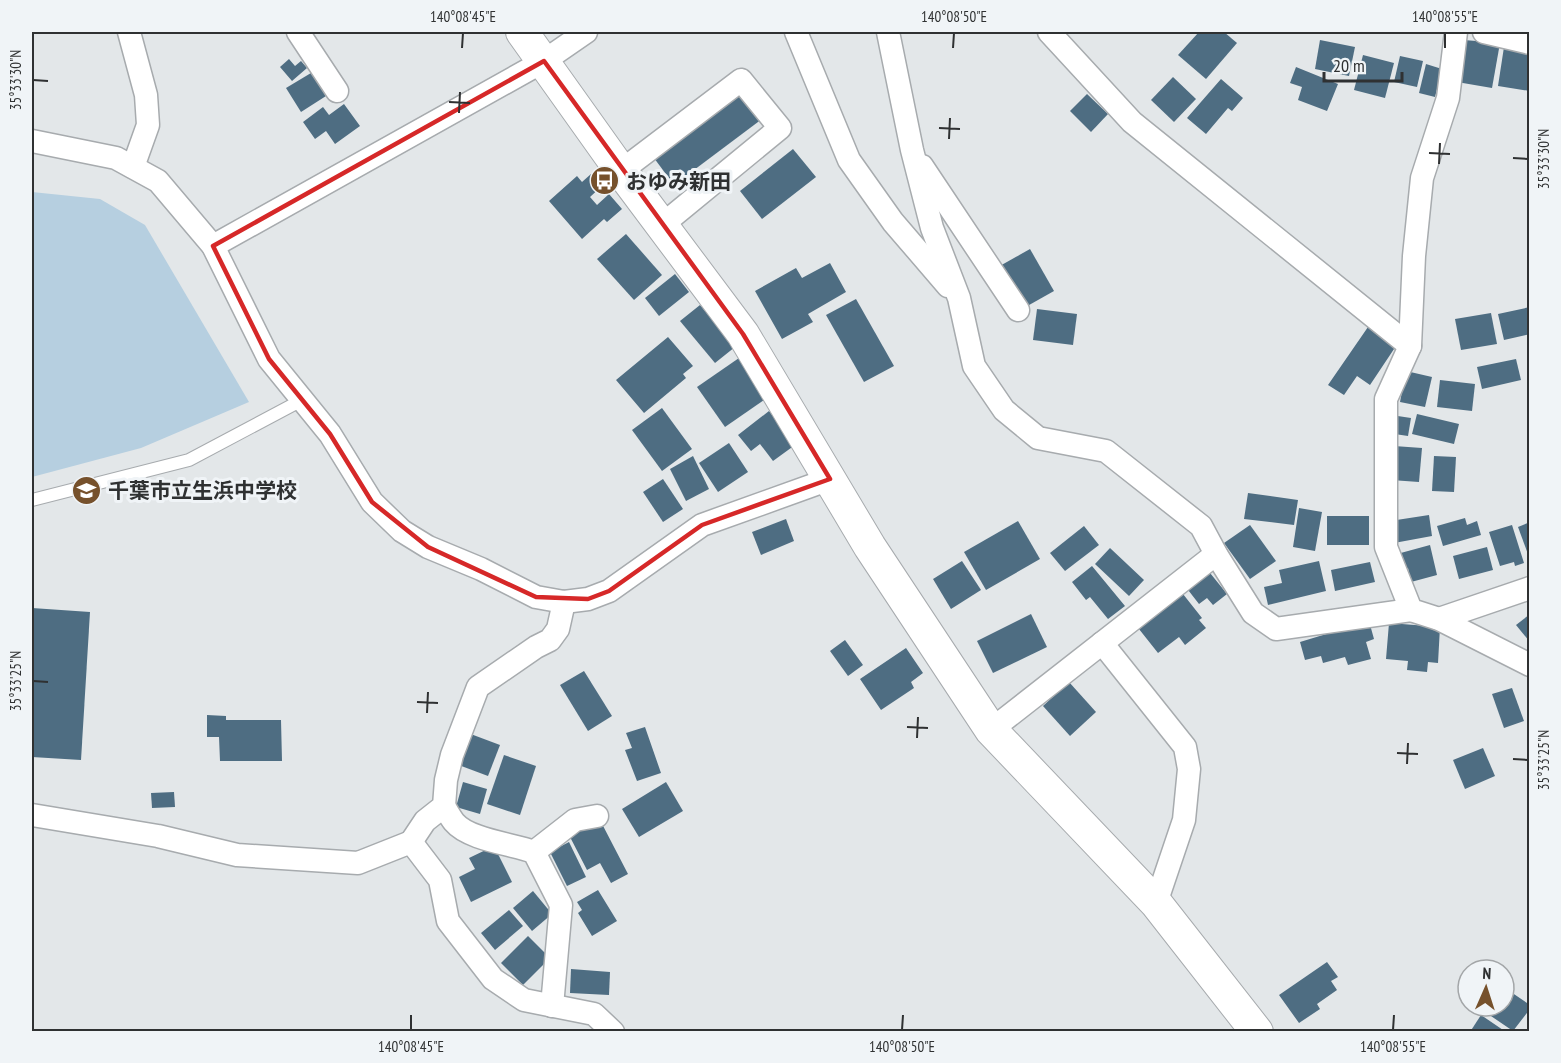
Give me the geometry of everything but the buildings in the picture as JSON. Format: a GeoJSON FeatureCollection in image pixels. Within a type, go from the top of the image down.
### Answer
{"type":"FeatureCollection","features":[{"type":"Feature","properties":{"kind":"street"},"geometry":{"type":"LineString","coordinates":[[129,32],[146,94],[148,125],[133,167]]}},
{"type":"Feature","properties":{"kind":"street"},"geometry":{"type":"LineString","coordinates":[[298,32],[337,91]]}},
{"type":"Feature","properties":{"kind":"street"},"geometry":{"type":"LineString","coordinates":[[522,32],[621,171],[743,334],[870,547],[991,730],[1156,903],[1257,1032]]}},
{"type":"Feature","properties":{"kind":"street"},"geometry":{"type":"LineString","coordinates":[[213,246],[544,61],[586,32]]}},
{"type":"Feature","properties":{"kind":"street"},"geometry":{"type":"LineString","coordinates":[[796,32],[849,160],[892,222],[959,298]]}},
{"type":"Feature","properties":{"kind":"street"},"geometry":{"type":"LineString","coordinates":[[888,32],[912,150],[932,228],[959,298],[974,366],[1004,410],[1038,438],[1106,451],[1201,526],[1253,613],[1276,629],[1411,610],[1439,618],[1530,665]]}},
{"type":"Feature","properties":{"kind":"street"},"geometry":{"type":"LineString","coordinates":[[1049,32],[1132,122],[1410,346]]}},
{"type":"Feature","properties":{"kind":"street"},"geometry":{"type":"LineString","coordinates":[[1411,610],[1386,547],[1386,399],[1410,346],[1414,256],[1422,178],[1448,98],[1456,32]]}},
{"type":"Feature","properties":{"kind":"street"},"geometry":{"type":"LineString","coordinates":[[1484,32],[1530,43]]}},
{"type":"Feature","properties":{"kind":"street"},"geometry":{"type":"LineString","coordinates":[[621,171],[741,80],[780,128],[662,225]]}},
{"type":"Feature","properties":{"kind":"street"},"geometry":{"type":"LineString","coordinates":[[32,141],[116,158],[158,181],[213,246],[268,358],[330,434],[372,502],[402,531],[428,547],[481,569],[536,597],[564,602],[588,599],[609,591],[702,525],[830,479]]}},
{"type":"Feature","properties":{"kind":"street"},"geometry":{"type":"LineString","coordinates":[[912,150],[1018,310]]}},
{"type":"Feature","properties":{"kind":"street"},"geometry":{"type":"LineString","coordinates":[[991,730],[1216,554]]}},
{"type":"Feature","properties":{"kind":"street"},"geometry":{"type":"LineString","coordinates":[[1439,618],[1530,588]]}},
{"type":"Feature","properties":{"kind":"street"},"geometry":{"type":"LineString","coordinates":[[552,1006],[561,905],[534,852],[516,845],[482,838],[455,824],[444,806],[446,780],[452,755],[478,687],[550,640],[558,630],[564,602]]}},
{"type":"Feature","properties":{"kind":"street"},"geometry":{"type":"LineString","coordinates":[[1102,643],[1185,747],[1189,770],[1184,820],[1156,903]]}},
{"type":"Feature","properties":{"kind":"street"},"geometry":{"type":"LineString","coordinates":[[32,815],[158,836],[237,855],[358,863],[411,843],[425,821],[444,806]]}},
{"type":"Feature","properties":{"kind":"street"},"geometry":{"type":"LineString","coordinates":[[534,852],[575,820],[597,816]]}},
{"type":"Feature","properties":{"kind":"street"},"geometry":{"type":"LineString","coordinates":[[411,843],[440,880],[448,921],[493,979],[524,1000],[594,1014],[613,1032]]}},
{"type":"Feature","properties":{"kind":"lane"},"geometry":{"type":"LineString","coordinates":[[32,500],[189,460],[302,400]]}},
{"type":"Feature","properties":{"kind":"highlighted area"},"geometry":{"type":"Polygon","coordinates":[[[544,61],[743,334],[830,479],[702,525],[609,591],[588,599],[536,597],[428,547],[372,502],[330,434],[269,359],[213,246],[544,61]]]}},
{"type":"Feature","properties":{"kind":"shaded area"},"geometry":{"type":"Polygon","coordinates":[[[32,192],[100,199],[145,225],[249,402],[141,448],[32,477],[32,192]]]}},
{"type":"Feature","properties":{"kind":"place","name":"おゆみ新田"},"geometry":{"type":"Point","coordinates":[605,181]}},
{"type":"Feature","properties":{"kind":"place","name":"千葉市立生浜中学校"},"geometry":{"type":"Point","coordinates":[87,490]}}]}
